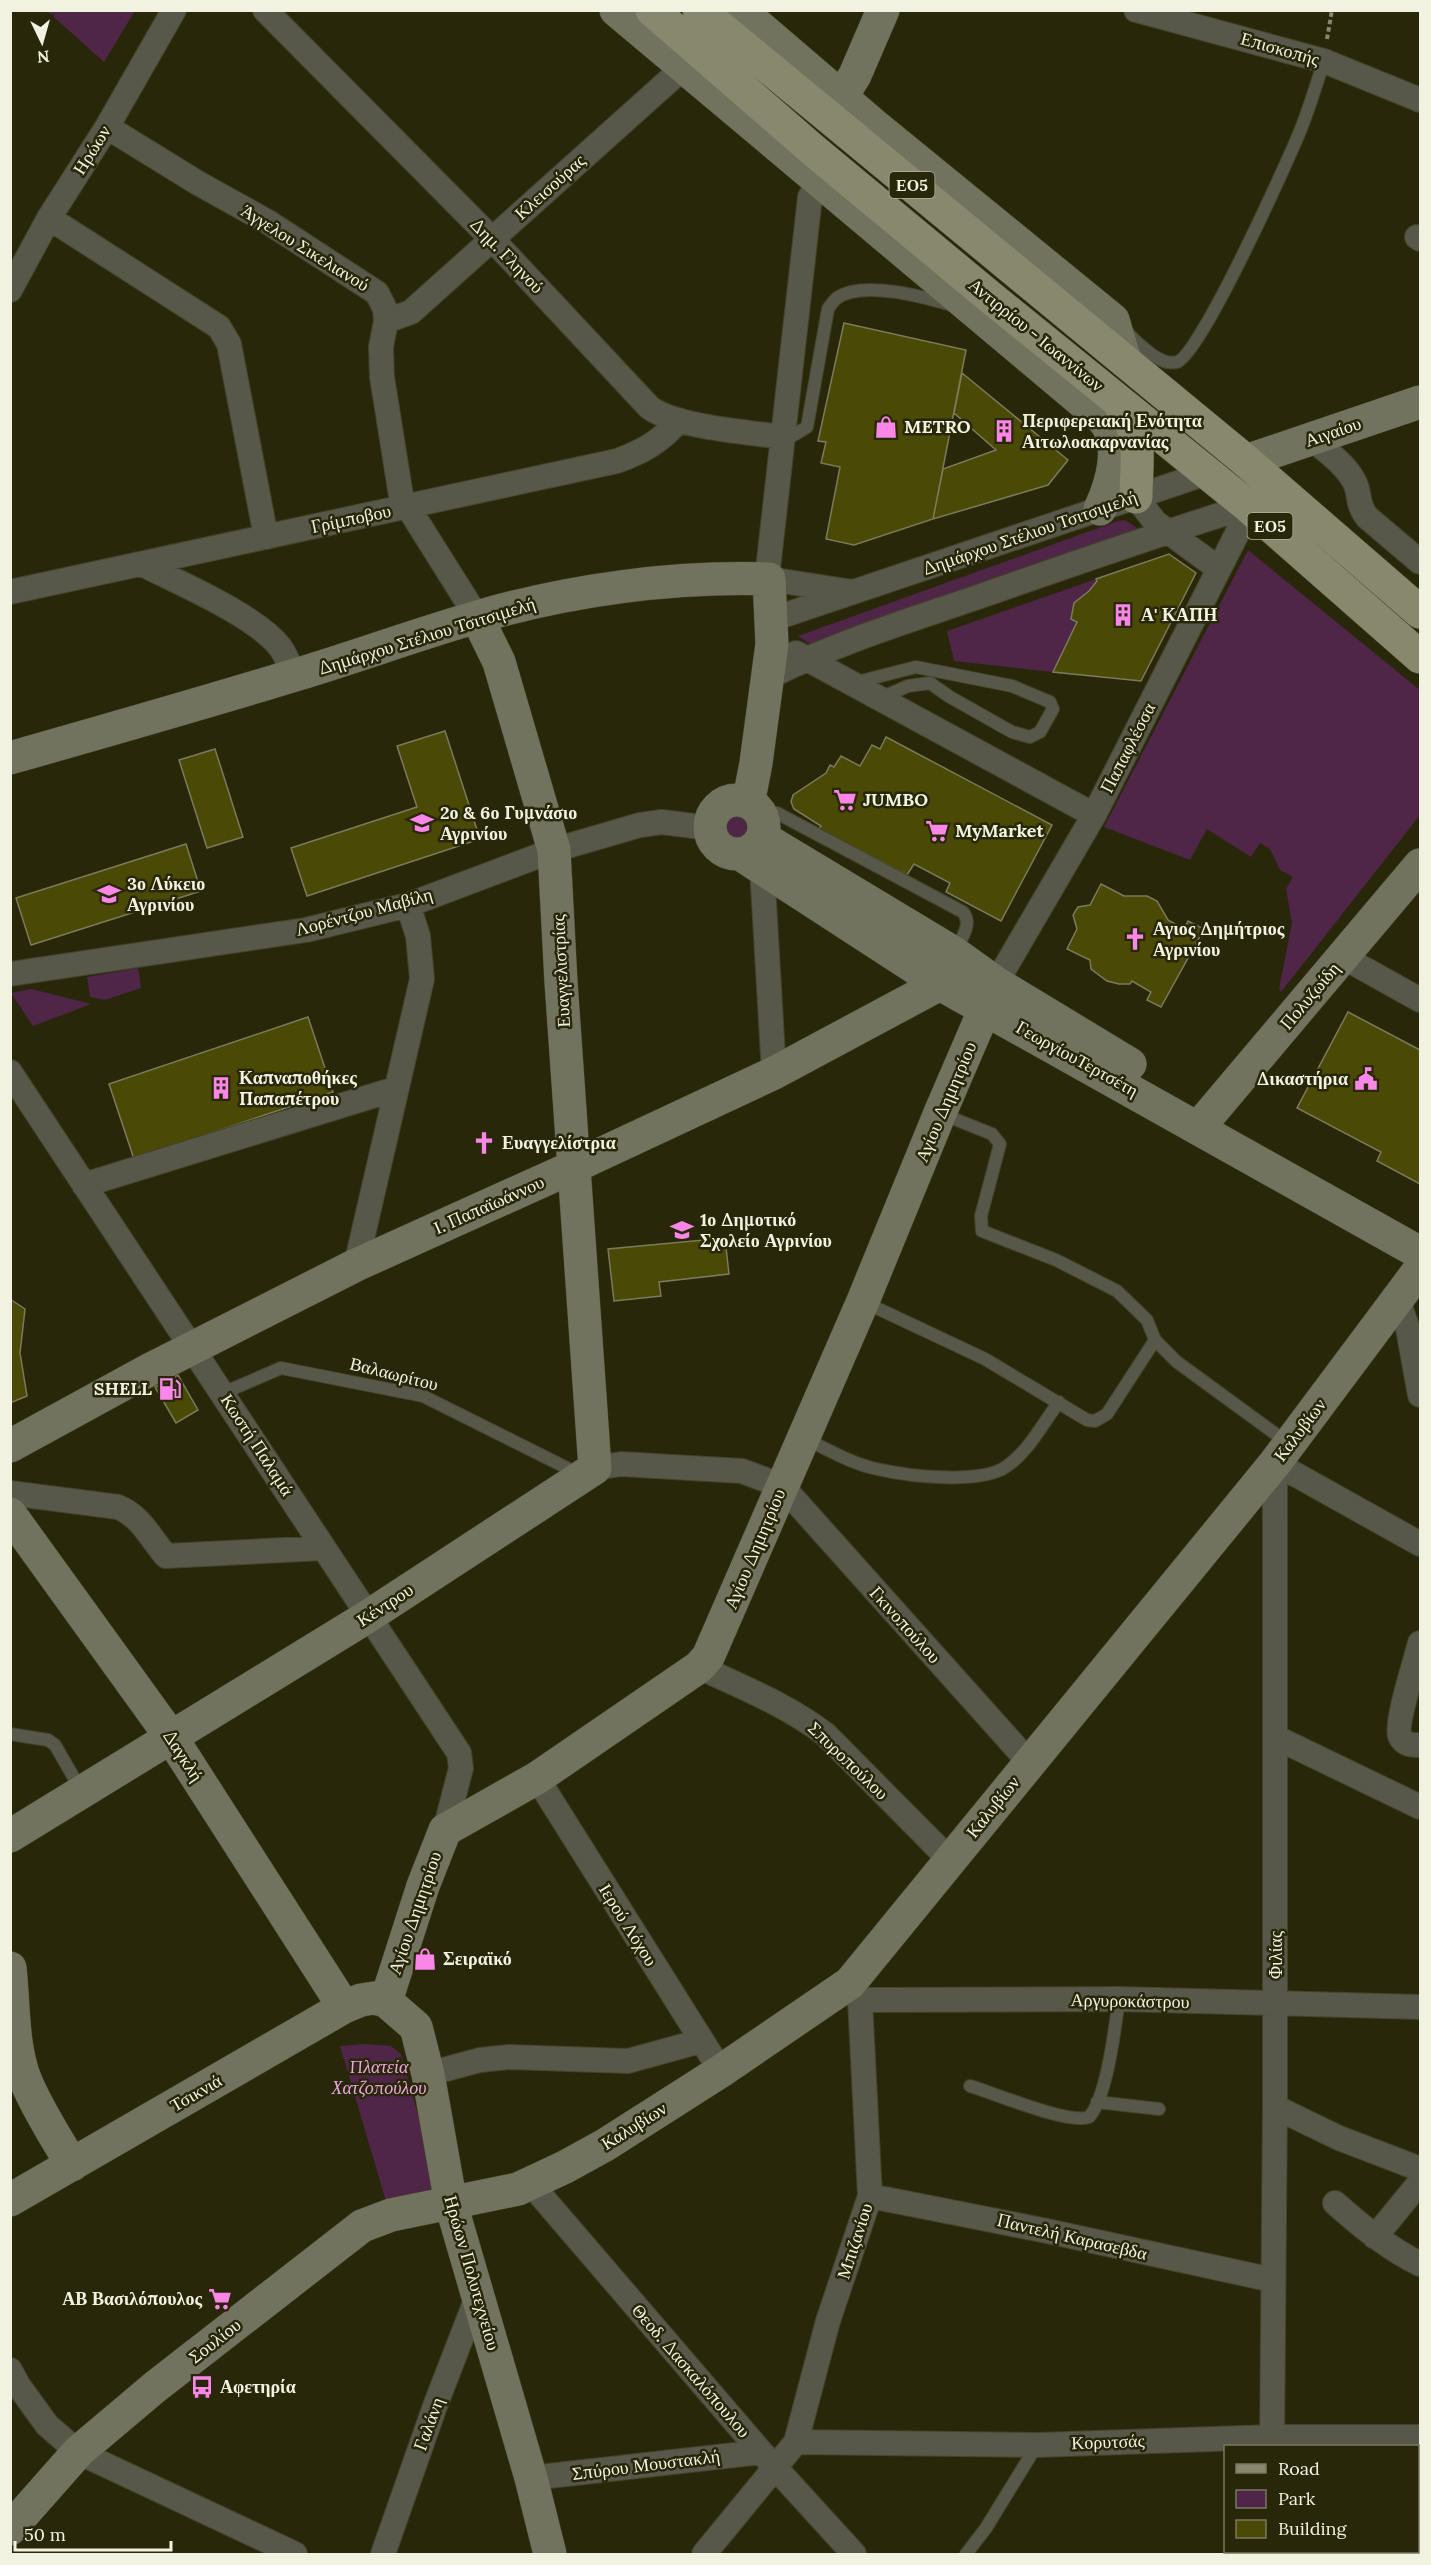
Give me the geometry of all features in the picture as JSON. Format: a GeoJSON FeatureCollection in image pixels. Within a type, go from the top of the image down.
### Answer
{"type":"FeatureCollection","features":[{"type":"Feature","properties":{"kind":"main road"},"geometry":{"type":"LineString","coordinates":[[632,10],[658,15]]}},
{"type":"Feature","properties":{"kind":"main road","name":"Αντιρρίου - Ιωαννίνων"},"geometry":{"type":"LineString","coordinates":[[699,10],[1246,461],[1420,612]]}},
{"type":"Feature","properties":{"kind":"main road","name":"Αντιρρίου - Ιωαννίνων"},"geometry":{"type":"LineString","coordinates":[[658,15],[813,150],[1249,507],[1420,657]]}},
{"type":"Feature","properties":{"kind":"main road"},"geometry":{"type":"LineString","coordinates":[[1116,400],[1130,417],[1137,441],[1136,497]]}},
{"type":"Feature","properties":{"kind":"street","name":"Ηρώων"},"geometry":{"type":"LineString","coordinates":[[14,272],[107,127],[174,10]]}},
{"type":"Feature","properties":{"kind":"street","name":"Δημ. Γληνού"},"geometry":{"type":"LineString","coordinates":[[265,10],[492,239],[649,406],[663,415],[679,420],[782,437]]}},
{"type":"Feature","properties":{"kind":"street"},"geometry":{"type":"LineString","coordinates":[[616,10],[1103,419],[1109,427],[1114,445],[1109,485],[1100,509]]}},
{"type":"Feature","properties":{"kind":"street"},"geometry":{"type":"LineString","coordinates":[[841,98],[855,75],[883,10]]}},
{"type":"Feature","properties":{"kind":"street","name":"Επισκοπής"},"geometry":{"type":"LineString","coordinates":[[1136,10],[1324,62],[1420,100]]}},
{"type":"Feature","properties":{"kind":"street"},"geometry":{"type":"LineString","coordinates":[[735,13],[1113,320],[1125,361]]}},
{"type":"Feature","properties":{"kind":"street","name":"Κλεισούρας"},"geometry":{"type":"LineString","coordinates":[[386,321],[411,312],[683,68]]}},
{"type":"Feature","properties":{"kind":"street","name":"Άγγελου Σικελιανού"},"geometry":{"type":"LineString","coordinates":[[107,127],[198,183],[278,228],[371,288],[384,304],[386,321],[381,347],[382,377],[401,493],[407,507]]}},
{"type":"Feature","properties":{"kind":"street"},"geometry":{"type":"LineString","coordinates":[[746,801],[756,763],[767,678],[771,632],[770,533],[810,197],[819,182]]}},
{"type":"Feature","properties":{"kind":"street"},"geometry":{"type":"LineString","coordinates":[[50,218],[219,327],[225,335],[229,344],[266,537]]}},
{"type":"Feature","properties":{"kind":"street","name":"Αιγαίου"},"geometry":{"type":"LineString","coordinates":[[1246,461],[1420,402]]}},
{"type":"Feature","properties":{"kind":"street","name":"Γρίμποβου"},"geometry":{"type":"LineString","coordinates":[[10,592],[617,461],[653,445],[679,420]]}},
{"type":"Feature","properties":{"kind":"street"},"geometry":{"type":"LineString","coordinates":[[1312,439],[1350,474],[1356,484],[1360,510],[1366,517],[1420,562]]}},
{"type":"Feature","properties":{"kind":"street","name":"Δημάρχου Στέλιου Τσιτσιμελή"},"geometry":{"type":"LineString","coordinates":[[771,632],[853,592],[1207,473]]}},
{"type":"Feature","properties":{"kind":"street"},"geometry":{"type":"LineString","coordinates":[[1136,497],[1146,512],[1167,532],[1219,569]]}},
{"type":"Feature","properties":{"kind":"street","name":"Ευαγγελιστρίας"},"geometry":{"type":"LineString","coordinates":[[407,507],[477,617],[499,662],[554,850],[588,1472]]}},
{"type":"Feature","properties":{"kind":"street"},"geometry":{"type":"LineString","coordinates":[[767,678],[807,658],[1167,532],[1249,507]]}},
{"type":"Feature","properties":{"kind":"street","name":"Παπαφλέσσα"},"geometry":{"type":"LineString","coordinates":[[991,996],[1094,815],[1249,507]]}},
{"type":"Feature","properties":{"kind":"street"},"geometry":{"type":"LineString","coordinates":[[141,564],[248,619],[269,635],[281,648],[294,676]]}},
{"type":"Feature","properties":{"kind":"street","name":"Δημάρχου Στέλιου Τσιτσιμελή"},"geometry":{"type":"LineString","coordinates":[[10,758],[294,676],[477,617],[557,598],[705,579],[769,579],[853,592]]}},
{"type":"Feature","properties":{"kind":"street"},"geometry":{"type":"LineString","coordinates":[[771,632],[849,684],[1094,815]]}},
{"type":"Feature","properties":{"kind":"street"},"geometry":{"type":"LineString","coordinates":[[760,843],[732,854],[716,845],[709,828],[720,805],[737,800],[746,801],[760,813],[764,821],[760,843],[774,1073]]}},
{"type":"Feature","properties":{"kind":"street","name":"Λορέντζου Μαβίλη"},"geometry":{"type":"LineString","coordinates":[[10,974],[306,930],[408,905],[554,850],[640,825],[662,822],[709,828]]}},
{"type":"Feature","properties":{"kind":"street","name":"ΓεωργίουΤερτσέτη"},"geometry":{"type":"LineString","coordinates":[[760,843],[954,953],[991,996]]}},
{"type":"Feature","properties":{"kind":"street","name":"ΓεωργίουΤερτσέτη"},"geometry":{"type":"LineString","coordinates":[[760,843],[940,984],[991,996],[1204,1120],[1420,1253]]}},
{"type":"Feature","properties":{"kind":"street","name":"Πολυζωίδη"},"geometry":{"type":"LineString","coordinates":[[1204,1120],[1304,1006],[1420,865]]}},
{"type":"Feature","properties":{"kind":"street"},"geometry":{"type":"LineString","coordinates":[[356,1265],[422,979],[418,936],[408,905]]}},
{"type":"Feature","properties":{"kind":"street"},"geometry":{"type":"LineString","coordinates":[[940,984],[954,953]]}},
{"type":"Feature","properties":{"kind":"street"},"geometry":{"type":"LineString","coordinates":[[1343,957],[1420,1000]]}},
{"type":"Feature","properties":{"kind":"street","name":"Ι. Παπαϊωάννου"},"geometry":{"type":"LineString","coordinates":[[10,1446],[193,1347],[356,1265],[774,1073],[940,984]]}},
{"type":"Feature","properties":{"kind":"street","name":"Αγίου Δημητρίου"},"geometry":{"type":"LineString","coordinates":[[386,2001],[428,1869],[445,1830],[537,1778],[699,1667],[708,1657],[863,1301],[991,996]]}},
{"type":"Feature","properties":{"kind":"street","name":"Κωστή Παλαμά"},"geometry":{"type":"LineString","coordinates":[[13,1081],[193,1347],[367,1617],[459,1754],[461,1768],[445,1830]]}},
{"type":"Feature","properties":{"kind":"street"},"geometry":{"type":"LineString","coordinates":[[84,1185],[395,1089]]}},
{"type":"Feature","properties":{"kind":"street","name":"ΓεωργίουΤερτσέτη"},"geometry":{"type":"LineString","coordinates":[[1204,1120],[1420,1230]]}},
{"type":"Feature","properties":{"kind":"street","name":"Καλυβίων"},"geometry":{"type":"LineString","coordinates":[[451,2204],[531,2184],[604,2145],[721,2071],[855,1991],[950,1860],[1282,1453],[1420,1269]]}},
{"type":"Feature","properties":{"kind":"street"},"geometry":{"type":"LineString","coordinates":[[1398,1301],[1408,1329],[1420,1395]]}},
{"type":"Feature","properties":{"kind":"street"},"geometry":{"type":"LineString","coordinates":[[1282,1453],[1420,1544]]}},
{"type":"Feature","properties":{"kind":"street","name":"Φιλίας"},"geometry":{"type":"LineString","coordinates":[[1272,2442],[1276,2004],[1275,1737],[1282,1453]]}},
{"type":"Feature","properties":{"kind":"street","name":"Κέντρου"},"geometry":{"type":"LineString","coordinates":[[10,1836],[367,1617],[588,1472],[607,1464],[742,1471],[782,1486]]}},
{"type":"Feature","properties":{"kind":"street","name":"Γκινοπούλου"},"geometry":{"type":"LineString","coordinates":[[782,1486],[1029,1762]]}},
{"type":"Feature","properties":{"kind":"street"},"geometry":{"type":"LineString","coordinates":[[10,1493],[118,1507],[126,1510],[134,1515],[166,1556],[323,1548]]}},
{"type":"Feature","properties":{"kind":"street","name":"Δαγκλή"},"geometry":{"type":"LineString","coordinates":[[10,1514],[171,1737],[344,2007]]}},
{"type":"Feature","properties":{"kind":"street"},"geometry":{"type":"LineString","coordinates":[[1420,1643],[1398,1727],[1404,1741],[1410,1745],[1420,1745]]}},
{"type":"Feature","properties":{"kind":"street","name":"Σπυροπούλου"},"geometry":{"type":"LineString","coordinates":[[699,1667],[781,1706],[818,1728],[950,1860]]}},
{"type":"Feature","properties":{"kind":"street"},"geometry":{"type":"LineString","coordinates":[[1275,1737],[1420,1807]]}},
{"type":"Feature","properties":{"kind":"street","name":"Ιερού Λόχου"},"geometry":{"type":"LineString","coordinates":[[537,1778],[721,2071]]}},
{"type":"Feature","properties":{"kind":"street"},"geometry":{"type":"LineString","coordinates":[[10,1968],[14,2052],[33,2097],[72,2165]]}},
{"type":"Feature","properties":{"kind":"street","name":"Αργυροκάστρου"},"geometry":{"type":"LineString","coordinates":[[855,1991],[1420,2007]]}},
{"type":"Feature","properties":{"kind":"street","name":"Μπιζανίου"},"geometry":{"type":"LineString","coordinates":[[705,2554],[768,2459],[796,2442],[828,2321],[870,2196],[855,1991]]}},
{"type":"Feature","properties":{"kind":"street","name":"Τσικνιά"},"geometry":{"type":"LineString","coordinates":[[10,2200],[344,2007],[361,2000],[374,1998],[386,2001]]}},
{"type":"Feature","properties":{"kind":"street","name":"Ηρώων Πολυτεχνείου"},"geometry":{"type":"LineString","coordinates":[[386,2001],[416,2027],[428,2074],[451,2204],[531,2478],[550,2554]]}},
{"type":"Feature","properties":{"kind":"street"},"geometry":{"type":"LineString","coordinates":[[428,2074],[480,2060],[508,2057],[628,2061],[701,2041]]}},
{"type":"Feature","properties":{"kind":"street"},"geometry":{"type":"LineString","coordinates":[[1275,2107],[1339,2138],[1420,2169]]}},
{"type":"Feature","properties":{"kind":"street"},"geometry":{"type":"LineString","coordinates":[[1375,2237],[1420,2182]]}},
{"type":"Feature","properties":{"kind":"street","name":"Θεοδ. Δασκαλόπουλου"},"geometry":{"type":"LineString","coordinates":[[531,2184],[768,2459],[854,2554]]}},
{"type":"Feature","properties":{"kind":"street","name":"Παντελή Καρασεβδα"},"geometry":{"type":"LineString","coordinates":[[870,2196],[1047,2230],[1131,2251],[1273,2280]]}},
{"type":"Feature","properties":{"kind":"street"},"geometry":{"type":"LineString","coordinates":[[1335,2203],[1375,2237],[1420,2264]]}},
{"type":"Feature","properties":{"kind":"street","name":"Σουλίου"},"geometry":{"type":"LineString","coordinates":[[10,2529],[78,2452],[155,2387],[362,2226],[391,2215],[451,2204]]}},
{"type":"Feature","properties":{"kind":"street","name":"Γαλάνη"},"geometry":{"type":"LineString","coordinates":[[383,2554],[435,2406],[478,2295]]}},
{"type":"Feature","properties":{"kind":"street"},"geometry":{"type":"LineString","coordinates":[[13,2381],[46,2425],[78,2452],[295,2554]]}},
{"type":"Feature","properties":{"kind":"street","name":"Κορυτσάς"},"geometry":{"type":"LineString","coordinates":[[796,2442],[1037,2445],[1272,2442],[1420,2437]]}},
{"type":"Feature","properties":{"kind":"street","name":"Σπύρου Μουστακλή"},"geometry":{"type":"LineString","coordinates":[[531,2478],[768,2459]]}},
{"type":"Feature","properties":{"kind":"lane"},"geometry":{"type":"LineString","coordinates":[[1113,320],[1157,358],[1167,362],[1177,362],[1185,357],[1215,311],[1296,141],[1324,62]]}},
{"type":"Feature","properties":{"kind":"lane"},"geometry":{"type":"LineString","coordinates":[[782,437],[794,435],[807,427],[828,309],[836,298],[851,293],[902,291],[974,311]]}},
{"type":"Feature","properties":{"kind":"lane"},"geometry":{"type":"LineString","coordinates":[[849,684],[916,667],[1020,688],[1050,702],[1053,709],[1040,732],[1030,737],[1012,732],[930,683],[908,686],[877,699]]}},
{"type":"Feature","properties":{"kind":"lane"},"geometry":{"type":"LineString","coordinates":[[940,1113],[992,1134],[1000,1144],[981,1216],[982,1231],[1056,1260],[1117,1291],[1147,1320],[1155,1340],[1282,1453]]}},
{"type":"Feature","properties":{"kind":"lane"},"geometry":{"type":"LineString","coordinates":[[863,1301],[985,1359],[1088,1420],[1101,1420],[1155,1340]]}},
{"type":"Feature","properties":{"kind":"lane","name":"Βαλαωρίτου"},"geometry":{"type":"LineString","coordinates":[[223,1393],[281,1368],[423,1396],[588,1472]]}},
{"type":"Feature","properties":{"kind":"lane"},"geometry":{"type":"LineString","coordinates":[[802,1437],[875,1469],[911,1474],[974,1476],[993,1473],[1007,1466],[1026,1447],[1059,1402]]}},
{"type":"Feature","properties":{"kind":"lane"},"geometry":{"type":"LineString","coordinates":[[10,1734],[48,1740],[55,1744],[82,1791]]}},
{"type":"Feature","properties":{"kind":"lane"},"geometry":{"type":"LineString","coordinates":[[970,2086],[1074,2119],[1089,2117],[1097,2102],[1110,2054],[1119,2000]]}},
{"type":"Feature","properties":{"kind":"lane"},"geometry":{"type":"LineString","coordinates":[[1097,2102],[1159,2109]]}},
{"type":"Feature","properties":{"kind":"lane"},"geometry":{"type":"LineString","coordinates":[[966,2554],[986,2528],[1037,2445]]}},
{"type":"Feature","properties":{"kind":"path"},"geometry":{"type":"LineString","coordinates":[[1324,62],[1332,10]]}},
{"type":"Feature","properties":{"kind":"green space"},"geometry":{"type":"Polygon","coordinates":[[[47,11],[135,11],[104,62],[47,11]]]}},
{"type":"Feature","properties":{"kind":"green space"},"geometry":{"type":"Polygon","coordinates":[[[1125,520],[1138,529],[813,646],[798,636],[1118,521],[1125,520]]]}},
{"type":"Feature","properties":{"kind":"green space"},"geometry":{"type":"Polygon","coordinates":[[[1248,550],[1420,690],[1420,815],[1281,992],[1279,989],[1292,923],[1286,889],[1293,877],[1280,870],[1270,849],[1260,843],[1251,857],[1207,829],[1190,860],[1104,827],[1248,550]]]}},
{"type":"Feature","properties":{"kind":"green space"},"geometry":{"type":"Polygon","coordinates":[[[1096,579],[1097,581],[1089,591],[1074,603],[1071,619],[1077,622],[1053,672],[954,661],[947,631],[1096,579]]]}},
{"type":"Feature","properties":{"kind":"green space"},"geometry":{"type":"Polygon","coordinates":[[[734,806],[754,812],[760,825],[756,839],[730,848],[720,838],[717,826],[721,814],[734,806]]]}},
{"type":"Feature","properties":{"kind":"green space"},"geometry":{"type":"Polygon","coordinates":[[[138,968],[141,988],[105,1000],[90,997],[87,977],[138,968]]]}},
{"type":"Feature","properties":{"kind":"green space"},"geometry":{"type":"Polygon","coordinates":[[[31,989],[91,1004],[33,1026],[11,993],[31,989]]]}},
{"type":"Feature","properties":{"kind":"green space","name":"Πλατεία Χατζοπούλου"},"geometry":{"type":"Polygon","coordinates":[[[366,2044],[391,2046],[401,2054],[440,2193],[388,2208],[340,2046],[366,2044]]]}},
{"type":"Feature","properties":{"kind":"building","name":"METRO"},"geometry":{"type":"Polygon","coordinates":[[[844,323],[966,350],[933,519],[854,545],[826,539],[840,467],[821,463],[826,442],[818,441],[844,323]]]}},
{"type":"Feature","properties":{"kind":"building","name":"Περιφερειακή Ενότητα Αιτωλοακαρνανίας"},"geometry":{"type":"Polygon","coordinates":[[[962,373],[1068,460],[1048,485],[933,519],[943,469],[996,450],[954,413],[962,373]]]}},
{"type":"Feature","properties":{"kind":"building","name":"Α' ΚΑΠΗ"},"geometry":{"type":"Polygon","coordinates":[[[1169,554],[1196,573],[1141,681],[1053,672],[1077,622],[1071,619],[1074,603],[1089,591],[1097,581],[1096,579],[1169,554]]]}},
{"type":"Feature","properties":{"kind":"building","name":"2ο & 6ο Γυμνάσιο Αγρινίου"},"geometry":{"type":"Polygon","coordinates":[[[445,731],[480,839],[307,896],[291,848],[417,807],[397,746],[445,731]]]}},
{"type":"Feature","properties":{"kind":"building","name":"MyMarket"},"geometry":{"type":"Polygon","coordinates":[[[886,737],[1052,825],[1001,921],[946,892],[950,883],[914,864],[907,875],[819,829],[821,826],[794,809],[791,802],[793,795],[826,773],[830,765],[834,767],[841,756],[860,766],[872,745],[880,749],[886,737]]]}},
{"type":"Feature","properties":{"kind":"building"},"geometry":{"type":"Polygon","coordinates":[[[215,749],[243,837],[207,848],[179,760],[215,749]]]}},
{"type":"Feature","properties":{"kind":"building","name":"3ο Λύκειο Αγρινίου"},"geometry":{"type":"Polygon","coordinates":[[[186,844],[201,891],[31,945],[16,898],[186,844]]]}},
{"type":"Feature","properties":{"kind":"building","name":"Αγιος Δημήτριος Αγρινίου"},"geometry":{"type":"Polygon","coordinates":[[[1101,884],[1124,896],[1147,896],[1157,901],[1168,920],[1184,929],[1188,921],[1204,929],[1161,1007],[1147,1000],[1151,992],[1132,981],[1130,984],[1119,984],[1107,981],[1091,969],[1090,960],[1067,949],[1077,929],[1073,915],[1078,907],[1090,905],[1101,884]]]}},
{"type":"Feature","properties":{"kind":"building","name":"Δικαστήρια"},"geometry":{"type":"Polygon","coordinates":[[[1348,1012],[1420,1050],[1420,1184],[1377,1161],[1381,1152],[1297,1108],[1348,1012]]]}},
{"type":"Feature","properties":{"kind":"building","name":"Καπναποθήκες Παπαπέτρου"},"geometry":{"type":"Polygon","coordinates":[[[308,1017],[333,1092],[134,1159],[109,1084],[308,1017]]]}},
{"type":"Feature","properties":{"kind":"building"},"geometry":{"type":"Polygon","coordinates":[[[725,1238],[729,1274],[659,1282],[661,1296],[614,1301],[608,1249],[725,1238]]]}},
{"type":"Feature","properties":{"kind":"building"},"geometry":{"type":"Polygon","coordinates":[[[10,1299],[25,1309],[20,1353],[27,1396],[10,1403],[10,1299]]]}},
{"type":"Feature","properties":{"kind":"building"},"geometry":{"type":"Polygon","coordinates":[[[178,1375],[198,1410],[176,1423],[155,1387],[178,1375]]]}},
{"type":"Feature","properties":{"kind":"place","name":"METRO"},"geometry":{"type":"Point","coordinates":[886,427]}},
{"type":"Feature","properties":{"kind":"place","name":"Περιφερειακή Ενότητα Αιτωλοακαρνανίας"},"geometry":{"type":"Point","coordinates":[1004,431]}},
{"type":"Feature","properties":{"kind":"place","name":"Α' ΚΑΠΗ"},"geometry":{"type":"Point","coordinates":[1123,615]}},
{"type":"Feature","properties":{"kind":"place","name":"JUMBO"},"geometry":{"type":"Point","coordinates":[845,800]}},
{"type":"Feature","properties":{"kind":"place","name":"2ο & 6ο Γυμνάσιο Αγρινίου"},"geometry":{"type":"Point","coordinates":[422,823]}},
{"type":"Feature","properties":{"kind":"place","name":"MyMarket"},"geometry":{"type":"Point","coordinates":[937,831]}},
{"type":"Feature","properties":{"kind":"place","name":"3ο Λύκειο Αγρινίου"},"geometry":{"type":"Point","coordinates":[109,894]}},
{"type":"Feature","properties":{"kind":"place","name":"Αγιος Δημήτριος Αγρινίου"},"geometry":{"type":"Point","coordinates":[1135,939]}},
{"type":"Feature","properties":{"kind":"place","name":"Δικαστήρια"},"geometry":{"type":"Point","coordinates":[1366,1079]}},
{"type":"Feature","properties":{"kind":"place","name":"Καπναποθήκες Παπαπέτρου"},"geometry":{"type":"Point","coordinates":[221,1088]}},
{"type":"Feature","properties":{"kind":"place","name":"Ευαγγελίστρια"},"geometry":{"type":"Point","coordinates":[484,1143]}},
{"type":"Feature","properties":{"kind":"place","name":"1ο Δημοτικό Σχολείο Αγρινίου"},"geometry":{"type":"Point","coordinates":[682,1230]}},
{"type":"Feature","properties":{"kind":"place","name":"SHELL"},"geometry":{"type":"Point","coordinates":[170,1389]}},
{"type":"Feature","properties":{"kind":"place","name":"Σειραϊκό"},"geometry":{"type":"Point","coordinates":[425,1959]}},
{"type":"Feature","properties":{"kind":"place","name":"ΑΒ Βασιλόπουλος"},"geometry":{"type":"Point","coordinates":[220,2299]}},
{"type":"Feature","properties":{"kind":"place","name":"Αφετηρία"},"geometry":{"type":"Point","coordinates":[202,2387]}}]}
